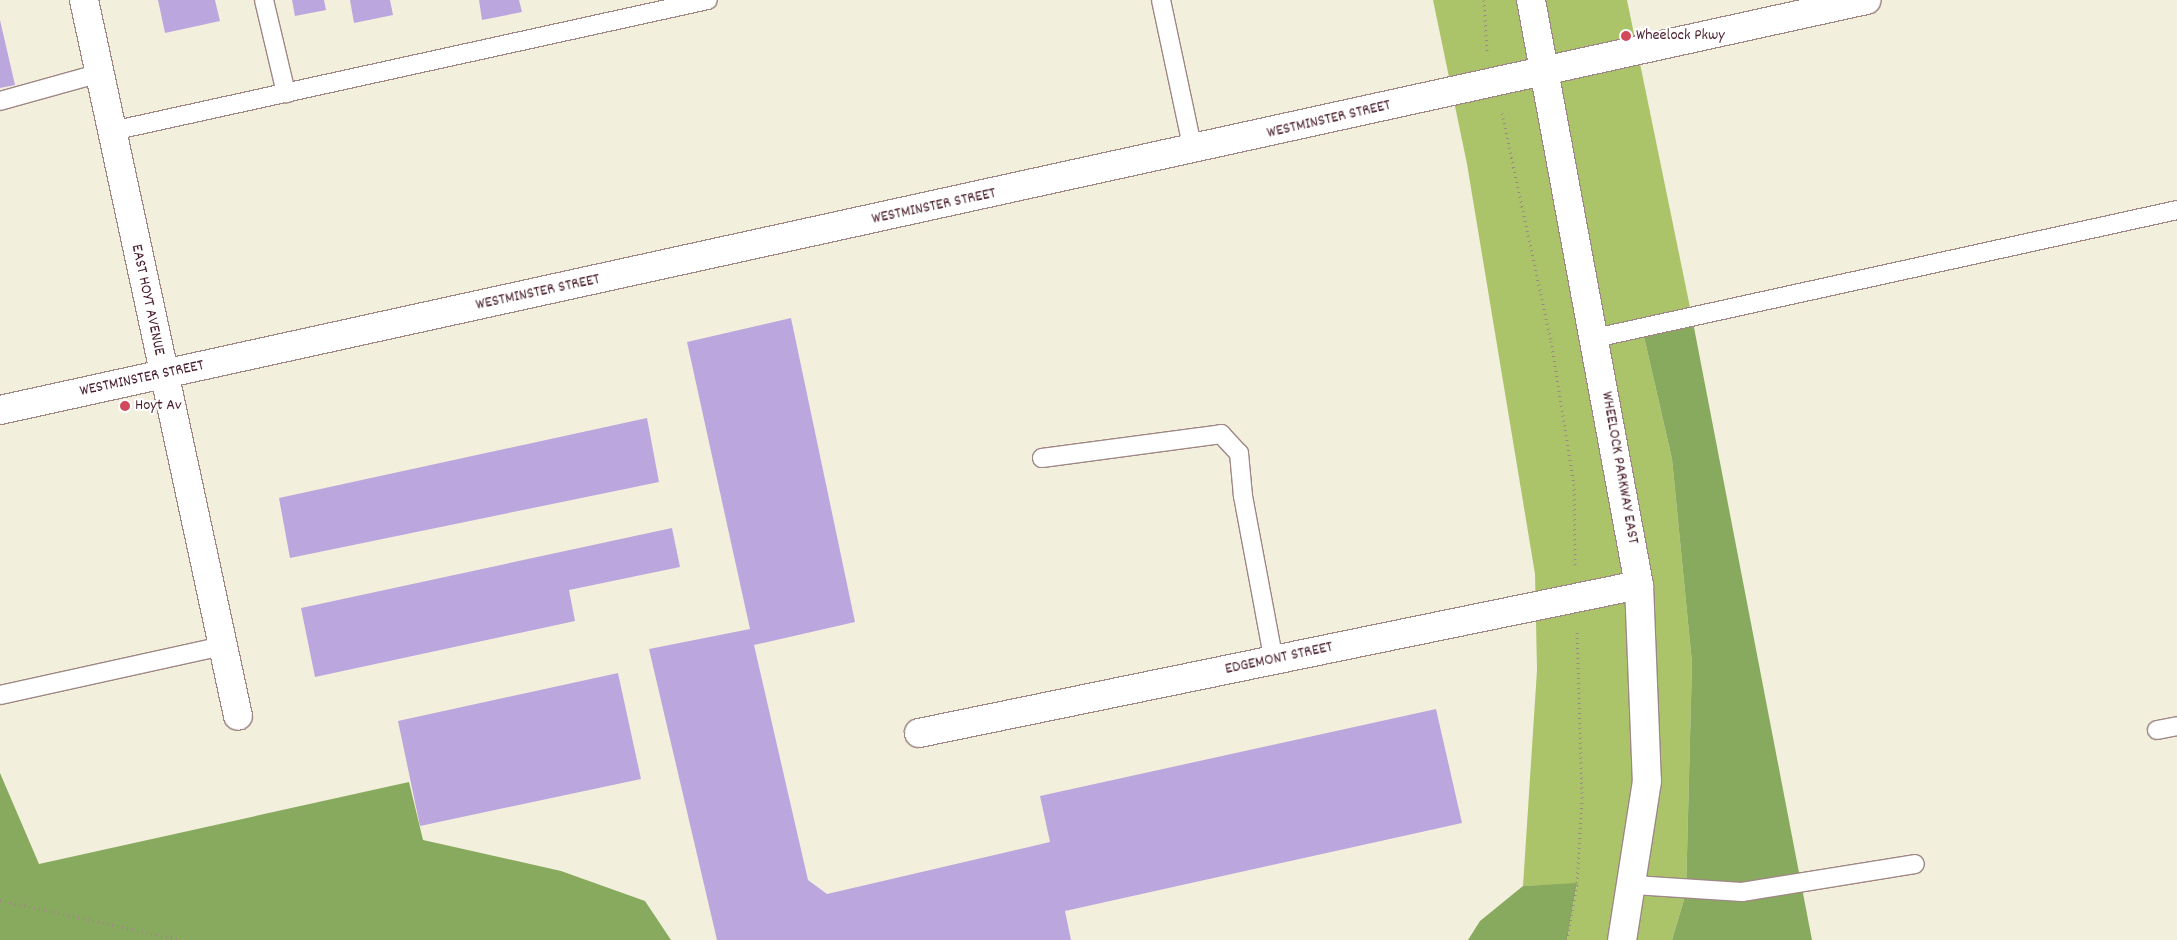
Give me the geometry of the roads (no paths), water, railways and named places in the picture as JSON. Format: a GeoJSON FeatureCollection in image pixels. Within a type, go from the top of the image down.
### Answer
{"type":"FeatureCollection","features":[{"type":"Feature","properties":{"kind":"street","name":"EAST HOYT AVENUE"},"geometry":{"type":"LineString","coordinates":[[84,0],[163,375],[238,716]]}},
{"type":"Feature","properties":{"kind":"street","name":"WHEELOCK PARKWAY EAST"},"geometry":{"type":"LineString","coordinates":[[1531,0],[1595,338],[1639,585],[1647,781],[1634,885],[1622,940]]}},
{"type":"Feature","properties":{"kind":"street","name":"WESTMINSTER STREET"},"geometry":{"type":"LineString","coordinates":[[0,410],[1193,150],[1867,0]]}},
{"type":"Feature","properties":{"kind":"street","name":"EDGEMONT STREET"},"geometry":{"type":"LineString","coordinates":[[919,733],[1639,585]]}},
{"type":"Feature","properties":{"kind":"lane"},"geometry":{"type":"LineString","coordinates":[[264,0],[286,93]]}},
{"type":"Feature","properties":{"kind":"lane"},"geometry":{"type":"LineString","coordinates":[[112,131],[708,0]]}},
{"type":"Feature","properties":{"kind":"lane"},"geometry":{"type":"LineString","coordinates":[[1161,0],[1193,150]]}},
{"type":"Feature","properties":{"kind":"lane"},"geometry":{"type":"LineString","coordinates":[[0,101],[100,73]]}},
{"type":"Feature","properties":{"kind":"lane"},"geometry":{"type":"LineString","coordinates":[[1595,338],[2177,210]]}},
{"type":"Feature","properties":{"kind":"lane"},"geometry":{"type":"LineString","coordinates":[[1042,458],[1221,434],[1240,453],[1243,496],[1274,661]]}},
{"type":"Feature","properties":{"kind":"lane"},"geometry":{"type":"LineString","coordinates":[[0,695],[222,646]]}},
{"type":"Feature","properties":{"kind":"lane"},"geometry":{"type":"LineString","coordinates":[[2157,730],[2177,726]]}},
{"type":"Feature","properties":{"kind":"lane"},"geometry":{"type":"LineString","coordinates":[[1634,885],[1742,892],[1914,864]]}},
{"type":"Feature","properties":{"kind":"place","name":"Wheelock Pkwy"},"geometry":{"type":"Point","coordinates":[1626,36]}},
{"type":"Feature","properties":{"kind":"place","name":"Hoyt Av"},"geometry":{"type":"Point","coordinates":[125,406]}}]}
